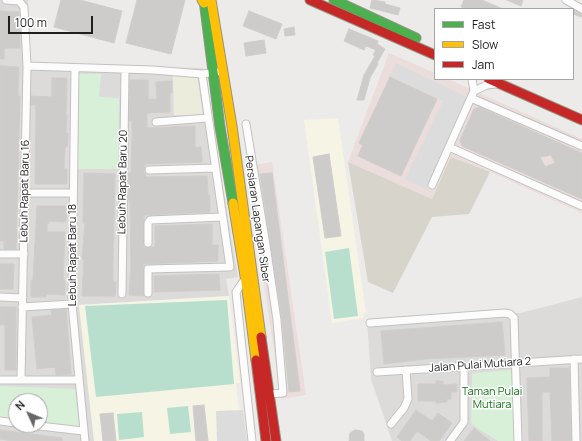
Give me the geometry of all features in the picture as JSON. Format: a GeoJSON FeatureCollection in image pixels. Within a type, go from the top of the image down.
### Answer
{"type":"FeatureCollection","features":[{"type":"Feature","properties":{"kind":"main road"},"geometry":{"type":"LineString","coordinates":[[311,0],[434,55]]}},
{"type":"Feature","properties":{"kind":"main road"},"geometry":{"type":"LineString","coordinates":[[334,0],[434,46]]}},
{"type":"Feature","properties":{"kind":"main road","name":"Persiaran Lapangan Siber"},"geometry":{"type":"LineString","coordinates":[[205,1],[224,71],[248,265],[270,394],[276,441]]}},
{"type":"Feature","properties":{"kind":"main road","name":"Persiaran Lapangan Siber"},"geometry":{"type":"LineString","coordinates":[[205,1],[212,73],[228,177],[248,265],[245,279],[266,441]]}},
{"type":"Feature","properties":{"kind":"main road"},"geometry":{"type":"LineString","coordinates":[[494,80],[505,82],[582,111]]}},
{"type":"Feature","properties":{"kind":"main road"},"geometry":{"type":"LineString","coordinates":[[505,82],[582,120]]}},
{"type":"Feature","properties":{"kind":"street","name":"Lebuh Rapat Baru 16"},"geometry":{"type":"LineString","coordinates":[[6,0],[19,1],[24,6],[27,66],[20,380]]}},
{"type":"Feature","properties":{"kind":"street"},"geometry":{"type":"LineString","coordinates":[[566,0],[582,8]]}},
{"type":"Feature","properties":{"kind":"street"},"geometry":{"type":"LineString","coordinates":[[580,0],[582,8]]}},
{"type":"Feature","properties":{"kind":"street"},"geometry":{"type":"LineString","coordinates":[[27,66],[202,74],[224,71]]}},
{"type":"Feature","properties":{"kind":"street","name":"Lebuh Rapat Baru 18"},"geometry":{"type":"LineString","coordinates":[[75,68],[72,304],[85,441]]}},
{"type":"Feature","properties":{"kind":"street","name":"Lebuh Rapat Baru 20"},"geometry":{"type":"LineString","coordinates":[[122,294],[124,70]]}},
{"type":"Feature","properties":{"kind":"street"},"geometry":{"type":"LineString","coordinates":[[148,293],[148,269],[230,267],[202,74]]}},
{"type":"Feature","properties":{"kind":"street"},"geometry":{"type":"LineString","coordinates":[[432,185],[472,94],[472,80]]}},
{"type":"Feature","properties":{"kind":"street"},"geometry":{"type":"LineString","coordinates":[[472,94],[487,85],[505,82]]}},
{"type":"Feature","properties":{"kind":"street"},"geometry":{"type":"LineString","coordinates":[[472,94],[582,146]]}},
{"type":"Feature","properties":{"kind":"street"},"geometry":{"type":"LineString","coordinates":[[156,122],[208,118]]}},
{"type":"Feature","properties":{"kind":"street"},"geometry":{"type":"LineString","coordinates":[[246,124],[277,320],[283,393],[270,394]]}},
{"type":"Feature","properties":{"kind":"street"},"geometry":{"type":"LineString","coordinates":[[449,147],[582,206]]}},
{"type":"Feature","properties":{"kind":"street"},"geometry":{"type":"LineString","coordinates":[[150,170],[215,168]]}},
{"type":"Feature","properties":{"kind":"street"},"geometry":{"type":"LineString","coordinates":[[25,193],[73,193]]}},
{"type":"Feature","properties":{"kind":"street"},"geometry":{"type":"LineString","coordinates":[[148,243],[148,223],[150,220],[222,217]]}},
{"type":"Feature","properties":{"kind":"street"},"geometry":{"type":"LineString","coordinates":[[0,254],[24,254]]}},
{"type":"Feature","properties":{"kind":"street"},"geometry":{"type":"LineString","coordinates":[[245,279],[236,292],[252,441]]}},
{"type":"Feature","properties":{"kind":"street"},"geometry":{"type":"LineString","coordinates":[[0,297],[22,298]]}},
{"type":"Feature","properties":{"kind":"street"},"geometry":{"type":"LineString","coordinates":[[22,307],[72,304]]}},
{"type":"Feature","properties":{"kind":"street"},"geometry":{"type":"LineString","coordinates":[[370,323],[505,313],[510,314],[514,318],[518,441]]}},
{"type":"Feature","properties":{"kind":"street"},"geometry":{"type":"LineString","coordinates":[[574,359],[579,425],[576,441]]}},
{"type":"Feature","properties":{"kind":"street","name":"Jalan Pulai Mutiara 2"},"geometry":{"type":"LineString","coordinates":[[377,372],[582,359]]}},
{"type":"Feature","properties":{"kind":"street"},"geometry":{"type":"LineString","coordinates":[[450,441],[464,422],[464,366]]}},
{"type":"Feature","properties":{"kind":"street"},"geometry":{"type":"LineString","coordinates":[[391,424],[404,408],[408,399],[406,370]]}},
{"type":"Feature","properties":{"kind":"street"},"geometry":{"type":"LineString","coordinates":[[0,380],[79,380]]}},
{"type":"Feature","properties":{"kind":"street"},"geometry":{"type":"LineString","coordinates":[[48,427],[84,431]]}},
{"type":"Feature","properties":{"kind":"shaded area"},"geometry":{"type":"Polygon","coordinates":[[[0,0],[28,0],[26,65],[203,68],[238,277],[226,279],[229,296],[79,305],[94,441],[0,441],[0,0]]]}},
{"type":"Feature","properties":{"kind":"shaded area"},"geometry":{"type":"Polygon","coordinates":[[[389,53],[434,73],[434,80],[450,80],[582,139],[582,213],[490,172],[451,157],[432,199],[348,162],[389,53]]]}},
{"type":"Feature","properties":{"kind":"shaded area"},"geometry":{"type":"Polygon","coordinates":[[[396,63],[469,98],[426,189],[405,179],[443,101],[390,76],[396,63]]]}},
{"type":"Feature","properties":{"kind":"shaded area"},"geometry":{"type":"Polygon","coordinates":[[[173,75],[197,76],[203,115],[174,115],[173,75]]]}},
{"type":"Feature","properties":{"kind":"shaded area"},"geometry":{"type":"Polygon","coordinates":[[[338,118],[366,313],[363,314],[364,318],[332,323],[304,120],[338,118]]]}},
{"type":"Feature","properties":{"kind":"shaded area"},"geometry":{"type":"Polygon","coordinates":[[[451,157],[490,172],[469,214],[432,217],[393,293],[368,282],[348,162],[432,199],[451,157]]]}},
{"type":"Feature","properties":{"kind":"shaded area"},"geometry":{"type":"Polygon","coordinates":[[[272,162],[306,395],[281,399],[247,166],[272,162]]]}},
{"type":"Feature","properties":{"kind":"shaded area"},"geometry":{"type":"Polygon","coordinates":[[[229,296],[240,383],[236,383],[239,409],[243,410],[247,441],[94,441],[79,305],[229,296]]]}},
{"type":"Feature","properties":{"kind":"shaded area","name":"Taman Pulai Mutiara"},"geometry":{"type":"Polygon","coordinates":[[[582,297],[582,441],[392,441],[371,379],[367,319],[521,313],[582,297]]]}},
{"type":"Feature","properties":{"kind":"shaded area"},"geometry":{"type":"Polygon","coordinates":[[[243,410],[247,441],[217,441],[216,411],[243,410]]]}},
{"type":"Feature","properties":{"kind":"green space"},"geometry":{"type":"Polygon","coordinates":[[[79,74],[101,74],[99,97],[119,98],[118,169],[78,169],[79,74]]]}},
{"type":"Feature","properties":{"kind":"green space"},"geometry":{"type":"Polygon","coordinates":[[[349,248],[358,316],[334,319],[325,252],[349,248]]]}},
{"type":"Feature","properties":{"kind":"green space"},"geometry":{"type":"Polygon","coordinates":[[[227,300],[234,384],[96,397],[85,306],[227,300]]]}},
{"type":"Feature","properties":{"kind":"green space","name":"Taman Pulai Mutiara"},"geometry":{"type":"Polygon","coordinates":[[[512,370],[514,441],[498,441],[471,424],[472,373],[512,370]]]}},
{"type":"Feature","properties":{"kind":"green space"},"geometry":{"type":"Polygon","coordinates":[[[0,386],[75,389],[79,427],[48,423],[48,393],[8,393],[8,418],[0,417],[0,386]]]}},
{"type":"Feature","properties":{"kind":"green space"},"geometry":{"type":"Polygon","coordinates":[[[188,406],[191,432],[170,434],[167,408],[188,406]]]}},
{"type":"Feature","properties":{"kind":"green space"},"geometry":{"type":"Polygon","coordinates":[[[142,412],[144,437],[119,440],[117,414],[142,412]]]}},
{"type":"Feature","properties":{"kind":"building"},"geometry":{"type":"Polygon","coordinates":[[[61,0],[80,0],[122,11],[114,43],[54,27],[61,0]]]}},
{"type":"Feature","properties":{"kind":"building"},"geometry":{"type":"Polygon","coordinates":[[[137,0],[185,0],[171,54],[126,43],[137,0]]]}},
{"type":"Feature","properties":{"kind":"building"},"geometry":{"type":"Polygon","coordinates":[[[372,0],[385,2],[385,4],[400,8],[398,15],[370,8],[372,0]]]}},
{"type":"Feature","properties":{"kind":"building"},"geometry":{"type":"Polygon","coordinates":[[[464,0],[482,0],[501,8],[464,8],[461,7],[464,0]]]}},
{"type":"Feature","properties":{"kind":"building"},"geometry":{"type":"Polygon","coordinates":[[[507,0],[523,0],[521,6],[507,0]]]}},
{"type":"Feature","properties":{"kind":"building"},"geometry":{"type":"Polygon","coordinates":[[[574,10],[582,14],[581,17],[574,14],[574,10]]]}},
{"type":"Feature","properties":{"kind":"building"},"geometry":{"type":"Polygon","coordinates":[[[0,11],[19,12],[20,48],[4,48],[4,59],[0,59],[0,11]]]}},
{"type":"Feature","properties":{"kind":"building"},"geometry":{"type":"Polygon","coordinates":[[[249,11],[282,24],[276,39],[243,26],[249,11]]]}},
{"type":"Feature","properties":{"kind":"building"},"geometry":{"type":"Polygon","coordinates":[[[294,27],[295,35],[285,36],[284,29],[294,27]]]}},
{"type":"Feature","properties":{"kind":"building"},"geometry":{"type":"Polygon","coordinates":[[[349,29],[378,41],[377,44],[385,49],[370,78],[364,100],[357,100],[364,75],[375,56],[373,55],[376,50],[366,46],[364,50],[344,41],[349,29]]]}},
{"type":"Feature","properties":{"kind":"building"},"geometry":{"type":"Polygon","coordinates":[[[264,40],[266,53],[246,56],[244,43],[264,40]]]}},
{"type":"Feature","properties":{"kind":"building"},"geometry":{"type":"Polygon","coordinates":[[[0,66],[19,67],[18,96],[20,96],[16,249],[4,249],[4,241],[0,241],[0,66]]]}},
{"type":"Feature","properties":{"kind":"building"},"geometry":{"type":"Polygon","coordinates":[[[390,77],[437,99],[401,176],[358,156],[363,145],[359,143],[390,77]]]}},
{"type":"Feature","properties":{"kind":"building"},"geometry":{"type":"Polygon","coordinates":[[[52,78],[67,78],[66,133],[68,133],[67,147],[65,147],[64,169],[67,169],[67,184],[35,184],[36,105],[31,105],[31,96],[52,97],[52,78]]]}},
{"type":"Feature","properties":{"kind":"building"},"geometry":{"type":"Polygon","coordinates":[[[130,80],[148,80],[148,99],[157,99],[156,82],[172,81],[172,93],[170,93],[170,112],[147,113],[147,128],[195,126],[195,147],[201,147],[202,162],[145,164],[144,171],[146,177],[207,176],[208,195],[210,195],[210,212],[144,215],[144,248],[155,247],[155,226],[212,224],[212,245],[218,245],[218,261],[143,264],[144,296],[129,295],[131,267],[130,200],[128,200],[129,173],[131,173],[132,138],[132,121],[129,121],[130,80]]]}},
{"type":"Feature","properties":{"kind":"building"},"geometry":{"type":"Polygon","coordinates":[[[479,107],[582,153],[582,199],[462,146],[460,140],[474,109],[479,107]],[[551,155],[540,157],[545,167],[555,163],[551,155]]]}},
{"type":"Feature","properties":{"kind":"building"},"geometry":{"type":"Polygon","coordinates":[[[329,154],[341,236],[325,238],[313,157],[329,154]]]}},
{"type":"Feature","properties":{"kind":"building"},"geometry":{"type":"Polygon","coordinates":[[[84,173],[115,174],[113,282],[116,282],[115,296],[82,296],[84,260],[82,259],[85,223],[83,223],[84,173]]]}},
{"type":"Feature","properties":{"kind":"building"},"geometry":{"type":"Polygon","coordinates":[[[272,173],[300,391],[289,392],[282,319],[260,174],[272,173]]]}},
{"type":"Feature","properties":{"kind":"building"},"geometry":{"type":"Polygon","coordinates":[[[37,206],[67,206],[66,222],[49,221],[49,223],[47,223],[47,232],[65,232],[63,280],[65,280],[65,295],[46,294],[46,297],[31,297],[37,206]]]}},
{"type":"Feature","properties":{"kind":"building"},"geometry":{"type":"Polygon","coordinates":[[[0,264],[14,264],[13,289],[0,289],[0,264]]]}},
{"type":"Feature","properties":{"kind":"building"},"geometry":{"type":"Polygon","coordinates":[[[219,274],[220,290],[154,292],[154,276],[219,274]]]}},
{"type":"Feature","properties":{"kind":"building"},"geometry":{"type":"Polygon","coordinates":[[[0,307],[16,307],[16,370],[5,370],[5,325],[0,325],[0,307]]]}},
{"type":"Feature","properties":{"kind":"building"},"geometry":{"type":"Polygon","coordinates":[[[66,309],[71,374],[56,375],[55,367],[37,369],[32,317],[52,315],[51,310],[66,309]]]}},
{"type":"Feature","properties":{"kind":"building"},"geometry":{"type":"Polygon","coordinates":[[[502,322],[505,355],[425,359],[384,364],[381,331],[502,322]]]}},
{"type":"Feature","properties":{"kind":"building"},"geometry":{"type":"Polygon","coordinates":[[[550,368],[569,368],[571,441],[552,441],[550,392],[542,392],[542,441],[529,441],[527,378],[550,377],[550,368]]]}},
{"type":"Feature","properties":{"kind":"building"},"geometry":{"type":"Polygon","coordinates":[[[436,381],[443,381],[443,385],[457,384],[457,392],[451,392],[451,399],[447,399],[447,402],[436,403],[436,401],[418,401],[418,384],[436,384],[436,381]]]}},
{"type":"Feature","properties":{"kind":"building"},"geometry":{"type":"Polygon","coordinates":[[[204,405],[208,441],[196,441],[193,406],[204,405]]]}},
{"type":"Feature","properties":{"kind":"building"},"geometry":{"type":"Polygon","coordinates":[[[416,410],[432,421],[438,413],[452,423],[439,441],[431,441],[417,431],[410,441],[402,441],[397,437],[416,410]]]}},
{"type":"Feature","properties":{"kind":"building"},"geometry":{"type":"Polygon","coordinates":[[[113,413],[116,441],[103,441],[100,414],[113,413]]]}},
{"type":"Feature","properties":{"kind":"building"},"geometry":{"type":"Polygon","coordinates":[[[474,428],[485,437],[490,441],[464,441],[474,428]]]}},
{"type":"Feature","properties":{"kind":"building"},"geometry":{"type":"Polygon","coordinates":[[[0,430],[8,431],[8,433],[23,433],[62,438],[62,441],[13,441],[0,439],[0,430]]]}},
{"type":"Feature","properties":{"kind":"building"},"geometry":{"type":"Polygon","coordinates":[[[355,430],[362,431],[364,434],[364,441],[349,441],[350,433],[355,430]]]}},
{"type":"Feature","properties":{"kind":"traffic: fast"},"geometry":{"type":"LineString","coordinates":[[204,0],[220,127],[233,203]]}},
{"type":"Feature","properties":{"kind":"traffic: fast"},"geometry":{"type":"LineString","coordinates":[[334,0],[416,38]]}},
{"type":"Feature","properties":{"kind":"traffic: slow"},"geometry":{"type":"LineString","coordinates":[[211,0],[232,126],[261,337]]}},
{"type":"Feature","properties":{"kind":"traffic: slow"},"geometry":{"type":"LineString","coordinates":[[233,203],[246,282],[256,360]]}},
{"type":"Feature","properties":{"kind":"traffic: jam"},"geometry":{"type":"LineString","coordinates":[[310,0],[434,55]]}},
{"type":"Feature","properties":{"kind":"traffic: jam"},"geometry":{"type":"LineString","coordinates":[[491,80],[582,120]]}},
{"type":"Feature","properties":{"kind":"traffic: jam"},"geometry":{"type":"LineString","coordinates":[[261,337],[276,441]]}},
{"type":"Feature","properties":{"kind":"traffic: jam"},"geometry":{"type":"LineString","coordinates":[[256,360],[266,441]]}}]}
